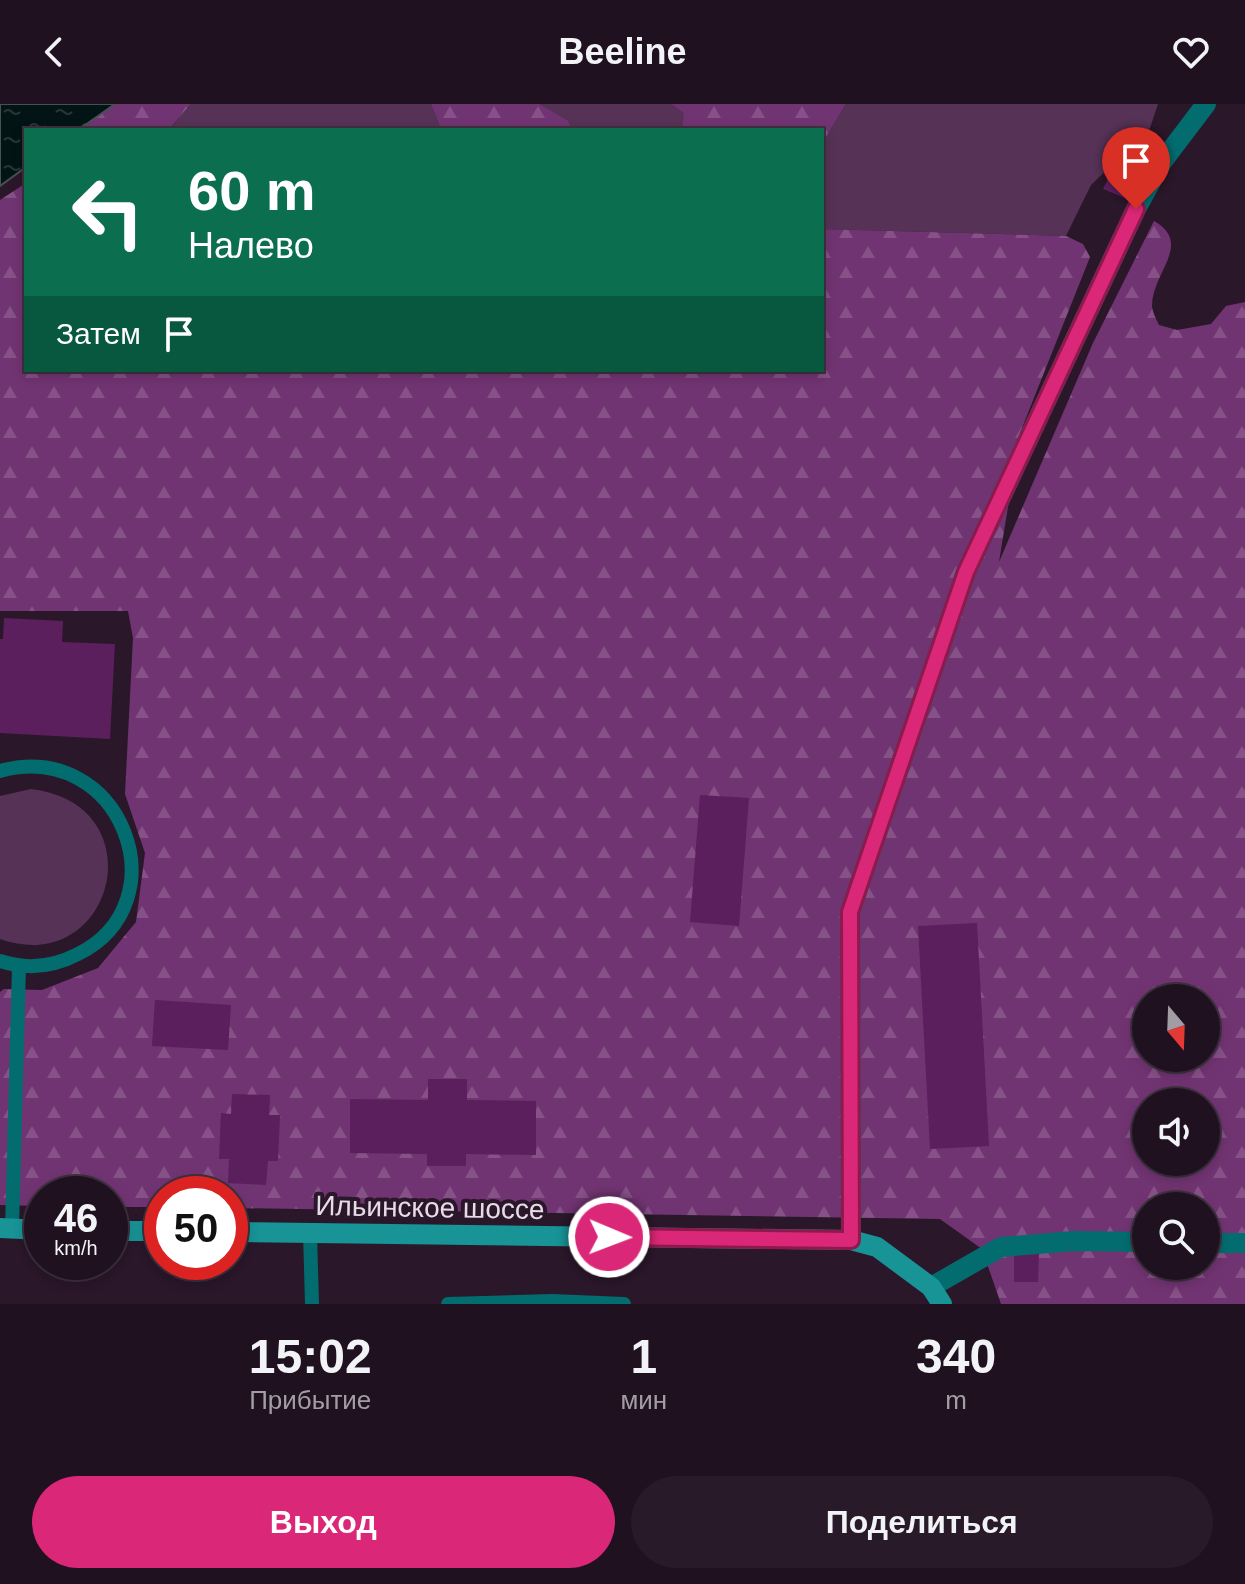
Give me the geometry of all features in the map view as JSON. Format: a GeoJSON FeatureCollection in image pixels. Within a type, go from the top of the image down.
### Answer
{"type":"FeatureCollection","features":[{"type":"Feature","properties":{"kind":"main road","name":"Ильинское шоссе"},"geometry":{"type":"LineString","coordinates":[[248,1232],[851,1240],[877,1247],[937,1296]]}},
{"type":"Feature","properties":{"kind":"street"},"geometry":{"type":"LineString","coordinates":[[851,1240],[850,912],[966,572],[1136,209],[1162,162],[1206,104]]}},
{"type":"Feature","properties":{"kind":"street"},"geometry":{"type":"LineString","coordinates":[[937,1296],[1001,1247],[1074,1241],[1132,1242]]}},
{"type":"Feature","properties":{"kind":"street"},"geometry":{"type":"LineString","coordinates":[[1220,1243],[1245,1243]]}},
{"type":"Feature","properties":{"kind":"lane"},"geometry":{"type":"LineString","coordinates":[[0,771],[34,766],[54,769],[89,785],[116,813],[130,850],[131,870],[126,898],[100,940],[66,960],[47,965],[19,966],[0,961]]}},
{"type":"Feature","properties":{"kind":"lane"},"geometry":{"type":"LineString","coordinates":[[6,1228],[19,966]]}},
{"type":"Feature","properties":{"kind":"lane"},"geometry":{"type":"LineString","coordinates":[[310,1233],[312,1304]]}},
{"type":"Feature","properties":{"kind":"lane"},"geometry":{"type":"LineString","coordinates":[[448,1304],[552,1301],[624,1304]]}},
{"type":"Feature","properties":{"kind":"shaded area"},"geometry":{"type":"Polygon","coordinates":[[[191,104],[431,104],[440,128],[170,128],[191,104]]]}},
{"type":"Feature","properties":{"kind":"shaded area"},"geometry":{"type":"Polygon","coordinates":[[[540,104],[671,104],[685,113],[682,128],[571,128],[567,121],[540,104]]]}},
{"type":"Feature","properties":{"kind":"shaded area"},"geometry":{"type":"Polygon","coordinates":[[[846,104],[1158,104],[1150,128],[1091,185],[1066,236],[824,229],[824,141],[846,104]]]}},
{"type":"Feature","properties":{"kind":"shaded area"},"geometry":{"type":"Polygon","coordinates":[[[31,789],[71,801],[96,824],[107,854],[106,885],[93,913],[71,935],[39,945],[0,939],[0,796],[31,789]]]}},
{"type":"Feature","properties":{"kind":"green space"},"geometry":{"type":"Polygon","coordinates":[[[115,104],[191,104],[170,128],[81,128],[115,104]]]}},
{"type":"Feature","properties":{"kind":"green space"},"geometry":{"type":"Polygon","coordinates":[[[431,104],[540,104],[568,121],[571,128],[440,128],[431,104]]]}},
{"type":"Feature","properties":{"kind":"green space"},"geometry":{"type":"Polygon","coordinates":[[[671,104],[846,104],[824,141],[824,128],[682,128],[684,113],[671,104]]]}},
{"type":"Feature","properties":{"kind":"green space"},"geometry":{"type":"Polygon","coordinates":[[[24,184],[24,372],[824,372],[824,229],[1066,236],[1083,244],[1090,257],[1020,433],[999,562],[1093,343],[1154,221],[1165,230],[1171,249],[1153,294],[1152,307],[1159,325],[1177,330],[1211,324],[1226,306],[1245,302],[1245,1304],[1001,1304],[982,1249],[940,1219],[248,1208],[248,1176],[144,1176],[144,1207],[128,1207],[128,1176],[24,1176],[24,1206],[0,1205],[0,992],[4,989],[42,990],[98,968],[136,922],[145,853],[125,794],[133,638],[128,611],[0,611],[0,200],[24,184]]]}},
{"type":"Feature","properties":{"kind":"water"},"geometry":{"type":"Polygon","coordinates":[[[0,104],[115,104],[81,128],[24,128],[24,168],[0,186],[0,104]]]}},
{"type":"Feature","properties":{"kind":"building"},"geometry":{"type":"Polygon","coordinates":[[[1114,167],[1131,175],[1135,184],[1125,198],[1103,189],[1114,167]]]}},
{"type":"Feature","properties":{"kind":"building"},"geometry":{"type":"Polygon","coordinates":[[[4,618],[63,621],[62,642],[115,644],[110,739],[0,733],[0,639],[3,639],[4,618]]]}},
{"type":"Feature","properties":{"kind":"building"},"geometry":{"type":"Polygon","coordinates":[[[700,795],[749,798],[739,926],[690,922],[700,795]]]}},
{"type":"Feature","properties":{"kind":"building"},"geometry":{"type":"Polygon","coordinates":[[[977,923],[989,1146],[930,1149],[918,926],[977,923]]]}},
{"type":"Feature","properties":{"kind":"building"},"geometry":{"type":"Polygon","coordinates":[[[155,1000],[231,1005],[228,1050],[152,1046],[155,1000]]]}},
{"type":"Feature","properties":{"kind":"building"},"geometry":{"type":"Polygon","coordinates":[[[428,1079],[467,1079],[467,1100],[536,1101],[536,1155],[466,1154],[466,1166],[427,1166],[427,1154],[350,1153],[350,1099],[428,1100],[428,1079]]]}},
{"type":"Feature","properties":{"kind":"building"},"geometry":{"type":"Polygon","coordinates":[[[232,1094],[270,1095],[269,1115],[280,1115],[278,1161],[268,1161],[266,1185],[248,1184],[248,1176],[228,1176],[229,1159],[219,1159],[221,1113],[231,1114],[232,1094]]]}},
{"type":"Feature","properties":{"kind":"building"},"geometry":{"type":"Polygon","coordinates":[[[1039,1254],[1038,1282],[1014,1282],[1014,1255],[1039,1254]]]}},
{"type":"Feature","properties":{"kind":"route"},"geometry":{"type":"LineString","coordinates":[[609,1237],[851,1240],[850,912],[966,572],[1136,209]]}}]}
